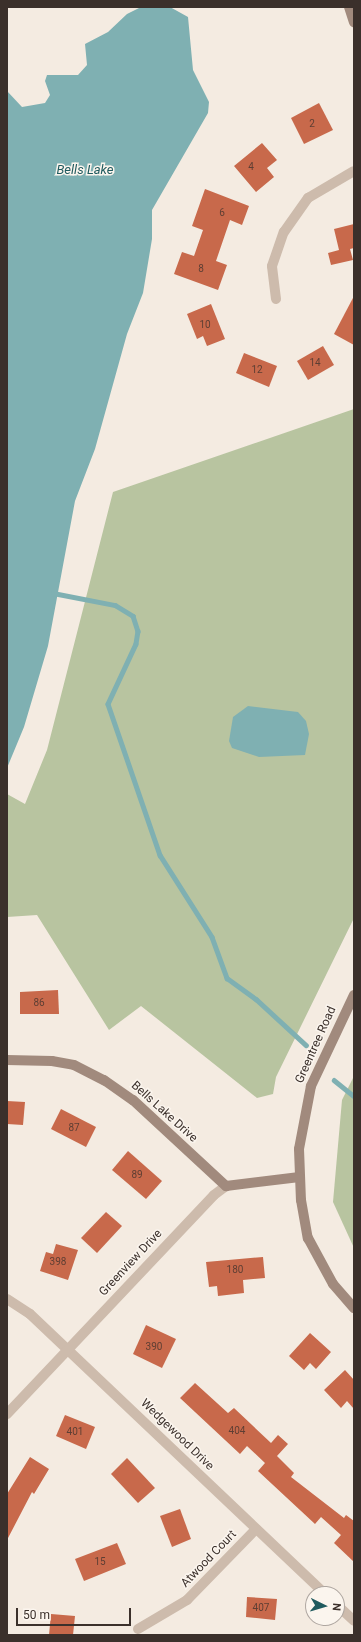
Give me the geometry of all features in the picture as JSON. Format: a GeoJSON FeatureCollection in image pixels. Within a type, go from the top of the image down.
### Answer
{"type":"FeatureCollection","features":[{"type":"Feature","properties":{"kind":"street"},"geometry":{"type":"LineString","coordinates":[[349,7],[354,22]]}},
{"type":"Feature","properties":{"kind":"street"},"geometry":{"type":"LineString","coordinates":[[276,299],[272,266],[284,232],[308,198],[354,171]]}},
{"type":"Feature","properties":{"kind":"street","name":"Greentree Road"},"geometry":{"type":"LineString","coordinates":[[354,995],[311,1086],[301,1122],[299,1177],[308,1238],[334,1284],[354,1308]]}},
{"type":"Feature","properties":{"kind":"street","name":"Bells Lake Drive"},"geometry":{"type":"LineString","coordinates":[[7,1060],[52,1061],[74,1066],[104,1080],[133,1100],[226,1186]]}},
{"type":"Feature","properties":{"kind":"street"},"geometry":{"type":"LineString","coordinates":[[226,1186],[299,1177]]}},
{"type":"Feature","properties":{"kind":"street","name":"Greenview Drive"},"geometry":{"type":"LineString","coordinates":[[7,1414],[214,1194],[226,1186]]}},
{"type":"Feature","properties":{"kind":"street","name":"Wedgewood Drive"},"geometry":{"type":"LineString","coordinates":[[7,1299],[30,1314],[68,1349],[317,1586]]}},
{"type":"Feature","properties":{"kind":"street","name":"Atwood Court"},"geometry":{"type":"LineString","coordinates":[[138,1629],[193,1595],[256,1529]]}},
{"type":"Feature","properties":{"kind":"street"},"geometry":{"type":"LineString","coordinates":[[345,1613],[354,1621]]}},
{"type":"Feature","properties":{"kind":"green space"},"geometry":{"type":"Polygon","coordinates":[[[354,409],[354,918],[276,1077],[273,1094],[257,1098],[141,1006],[109,1030],[37,915],[7,917],[7,794],[25,804],[47,750],[113,492],[354,409]]]}},
{"type":"Feature","properties":{"kind":"green space"},"geometry":{"type":"Polygon","coordinates":[[[354,1076],[354,1248],[333,1202],[342,1100],[354,1076]]]}},
{"type":"Feature","properties":{"kind":"water","name":"Bells Lake"},"geometry":{"type":"Polygon","coordinates":[[[141,7],[170,7],[188,17],[193,70],[209,102],[208,113],[152,210],[152,239],[143,293],[127,334],[95,449],[75,501],[48,646],[24,727],[7,768],[7,91],[22,107],[45,103],[50,95],[45,81],[47,75],[78,75],[87,65],[85,44],[108,32],[127,14],[141,7]]]}},
{"type":"Feature","properties":{"kind":"water"},"geometry":{"type":"Polygon","coordinates":[[[248,706],[298,712],[306,721],[309,734],[305,755],[259,757],[232,748],[229,741],[233,717],[248,706]]]}},
{"type":"Feature","properties":{"kind":"building"},"geometry":{"type":"Polygon","coordinates":[[[319,103],[333,130],[304,144],[291,118],[319,103]]]}},
{"type":"Feature","properties":{"kind":"building"},"geometry":{"type":"Polygon","coordinates":[[[262,143],[277,160],[267,168],[274,177],[256,192],[234,166],[262,143]]]}},
{"type":"Feature","properties":{"kind":"building"},"geometry":{"type":"Polygon","coordinates":[[[205,189],[249,206],[242,225],[230,220],[216,261],[227,265],[218,290],[174,274],[182,252],[194,256],[203,230],[192,226],[205,189]]]}},
{"type":"Feature","properties":{"kind":"building"},"geometry":{"type":"Polygon","coordinates":[[[354,224],[354,248],[350,249],[353,260],[331,265],[328,253],[339,250],[334,229],[354,224]]]}},
{"type":"Feature","properties":{"kind":"building"},"geometry":{"type":"Polygon","coordinates":[[[354,296],[354,345],[334,334],[354,296]]]}},
{"type":"Feature","properties":{"kind":"building"},"geometry":{"type":"Polygon","coordinates":[[[211,304],[225,339],[207,346],[203,336],[197,339],[187,314],[211,304]]]}},
{"type":"Feature","properties":{"kind":"building"},"geometry":{"type":"Polygon","coordinates":[[[323,346],[334,365],[308,380],[297,361],[323,346]]]}},
{"type":"Feature","properties":{"kind":"building"},"geometry":{"type":"Polygon","coordinates":[[[244,353],[277,366],[269,387],[236,373],[244,353]]]}},
{"type":"Feature","properties":{"kind":"building"},"geometry":{"type":"Polygon","coordinates":[[[58,990],[59,1014],[20,1014],[20,992],[58,990]]]}},
{"type":"Feature","properties":{"kind":"building"},"geometry":{"type":"Polygon","coordinates":[[[7,1101],[25,1102],[23,1125],[7,1124],[7,1101]]]}},
{"type":"Feature","properties":{"kind":"building"},"geometry":{"type":"Polygon","coordinates":[[[61,1109],[96,1127],[86,1147],[51,1129],[61,1109]]]}},
{"type":"Feature","properties":{"kind":"building"},"geometry":{"type":"Polygon","coordinates":[[[128,1151],[162,1181],[146,1199],[112,1170],[128,1151]]]}},
{"type":"Feature","properties":{"kind":"building"},"geometry":{"type":"Polygon","coordinates":[[[106,1212],[122,1226],[97,1253],[81,1238],[106,1212]]]}},
{"type":"Feature","properties":{"kind":"building"},"geometry":{"type":"Polygon","coordinates":[[[56,1244],[78,1250],[68,1280],[40,1271],[46,1252],[53,1254],[56,1244]]]}},
{"type":"Feature","properties":{"kind":"building"},"geometry":{"type":"Polygon","coordinates":[[[263,1257],[265,1278],[243,1280],[244,1293],[218,1296],[217,1286],[209,1287],[206,1262],[263,1257]]]}},
{"type":"Feature","properties":{"kind":"building"},"geometry":{"type":"Polygon","coordinates":[[[146,1325],[176,1339],[162,1368],[133,1354],[146,1325]]]}},
{"type":"Feature","properties":{"kind":"building"},"geometry":{"type":"Polygon","coordinates":[[[310,1333],[331,1352],[316,1369],[310,1363],[304,1370],[289,1356],[310,1333]]]}},
{"type":"Feature","properties":{"kind":"building"},"geometry":{"type":"Polygon","coordinates":[[[345,1370],[354,1380],[354,1409],[347,1401],[341,1408],[324,1390],[345,1370]]]}},
{"type":"Feature","properties":{"kind":"building"},"geometry":{"type":"Polygon","coordinates":[[[195,1383],[228,1413],[234,1408],[271,1443],[278,1435],[288,1444],[277,1456],[294,1473],[291,1477],[344,1518],[346,1515],[354,1521],[354,1562],[334,1543],[341,1535],[321,1517],[315,1524],[258,1471],[265,1463],[247,1446],[240,1454],[180,1398],[195,1383]]]}},
{"type":"Feature","properties":{"kind":"building"},"geometry":{"type":"Polygon","coordinates":[[[65,1415],[95,1427],[86,1449],[56,1436],[65,1415]]]}},
{"type":"Feature","properties":{"kind":"building"},"geometry":{"type":"Polygon","coordinates":[[[30,1457],[49,1469],[34,1494],[32,1492],[7,1540],[7,1494],[30,1457]]]}},
{"type":"Feature","properties":{"kind":"building"},"geometry":{"type":"Polygon","coordinates":[[[127,1458],[155,1488],[138,1503],[111,1474],[127,1458]]]}},
{"type":"Feature","properties":{"kind":"building"},"geometry":{"type":"Polygon","coordinates":[[[180,1509],[191,1539],[172,1547],[160,1516],[180,1509]]]}},
{"type":"Feature","properties":{"kind":"building"},"geometry":{"type":"Polygon","coordinates":[[[117,1543],[126,1564],[84,1581],[75,1559],[117,1543]]]}},
{"type":"Feature","properties":{"kind":"building"},"geometry":{"type":"Polygon","coordinates":[[[247,1597],[277,1599],[275,1620],[246,1617],[247,1597]]]}},
{"type":"Feature","properties":{"kind":"building"},"geometry":{"type":"Polygon","coordinates":[[[51,1614],[75,1616],[73,1635],[49,1635],[51,1614]]]}},
{"type":"Feature","properties":{"kind":"waterway"},"geometry":{"type":"LineString","coordinates":[[53,593],[115,605],[133,616],[138,631],[136,644],[108,704],[160,855],[212,937],[227,978],[256,999],[306,1045]]}},
{"type":"Feature","properties":{"kind":"waterway"},"geometry":{"type":"LineString","coordinates":[[334,1080],[354,1096]]}}]}
